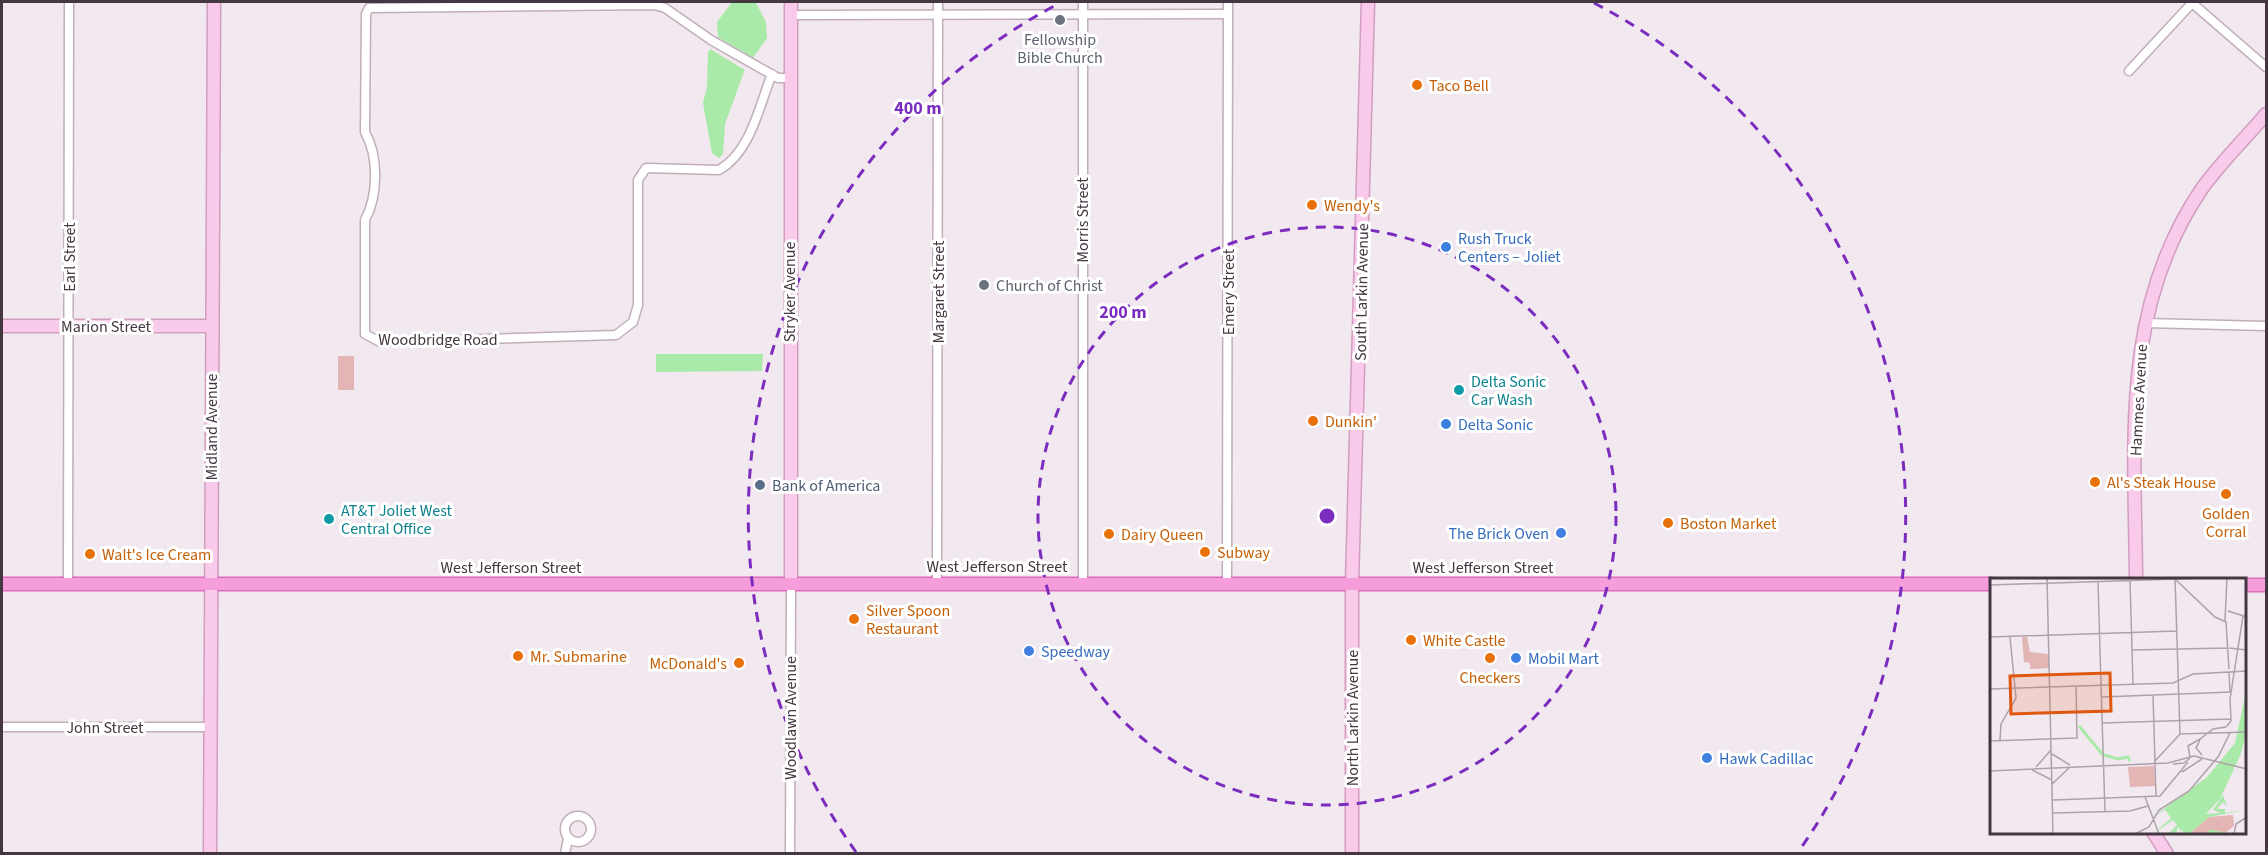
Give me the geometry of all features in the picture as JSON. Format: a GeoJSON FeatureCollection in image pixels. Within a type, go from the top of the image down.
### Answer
{"type":"FeatureCollection","features":[{"type":"Feature","properties":{"kind":"main road","name":"West Jefferson Street"},"geometry":{"type":"LineString","coordinates":[[2,584],[1990,584]]}},
{"type":"Feature","properties":{"kind":"main road"},"geometry":{"type":"LineString","coordinates":[[2247,585],[2266,585]]}},
{"type":"Feature","properties":{"kind":"street","name":"Earl Street"},"geometry":{"type":"LineString","coordinates":[[68,584],[69,2]]}},
{"type":"Feature","properties":{"kind":"street","name":"Midland Avenue"},"geometry":{"type":"LineString","coordinates":[[210,854],[209,584],[214,2]]}},
{"type":"Feature","properties":{"kind":"street","name":"Stryker Avenue"},"geometry":{"type":"LineString","coordinates":[[790,2],[791,583]]}},
{"type":"Feature","properties":{"kind":"street","name":"Margaret Street"},"geometry":{"type":"LineString","coordinates":[[937,583],[938,2]]}},
{"type":"Feature","properties":{"kind":"street","name":"Morris Street"},"geometry":{"type":"LineString","coordinates":[[1083,2],[1083,583]]}},
{"type":"Feature","properties":{"kind":"street","name":"Emery Street"},"geometry":{"type":"LineString","coordinates":[[1227,583],[1228,2]]}},
{"type":"Feature","properties":{"kind":"street","name":"South Larkin Avenue"},"geometry":{"type":"LineString","coordinates":[[1352,584],[1368,2]]}},
{"type":"Feature","properties":{"kind":"street"},"geometry":{"type":"LineString","coordinates":[[2129,70],[2192,2],[2266,67]]}},
{"type":"Feature","properties":{"kind":"street","name":"Woodbridge Road"},"geometry":{"type":"LineString","coordinates":[[772,74],[745,144],[727,166],[719,170],[646,168],[638,180],[638,305],[633,321],[616,335],[380,342],[365,334],[365,220],[374,204],[374,147],[365,132],[366,14],[369,8],[656,5],[665,8],[711,40],[772,74],[778,78],[790,78]]}},
{"type":"Feature","properties":{"kind":"street"},"geometry":{"type":"LineString","coordinates":[[790,15],[1228,15]]}},
{"type":"Feature","properties":{"kind":"street","name":"Hammes Avenue"},"geometry":{"type":"LineString","coordinates":[[2136,578],[2134,419],[2136,373],[2145,323],[2166,256],[2182,223],[2202,189],[2266,114]]}},
{"type":"Feature","properties":{"kind":"street"},"geometry":{"type":"LineString","coordinates":[[2145,323],[2266,326]]}},
{"type":"Feature","properties":{"kind":"street","name":"Marion Street"},"geometry":{"type":"LineString","coordinates":[[2,326],[212,326]]}},
{"type":"Feature","properties":{"kind":"street","name":"Woodlawn Avenue"},"geometry":{"type":"LineString","coordinates":[[790,854],[791,583]]}},
{"type":"Feature","properties":{"kind":"street","name":"North Larkin Avenue"},"geometry":{"type":"LineString","coordinates":[[1352,584],[1352,854]]}},
{"type":"Feature","properties":{"kind":"street","name":"John Street"},"geometry":{"type":"LineString","coordinates":[[2,727],[209,727]]}},
{"type":"Feature","properties":{"kind":"street"},"geometry":{"type":"LineString","coordinates":[[2154,834],[2167,854]]}},
{"type":"Feature","properties":{"kind":"street"},"geometry":{"type":"LineString","coordinates":[[565,854],[568,838]]}},
{"type":"Feature","properties":{"kind":"shaded area"},"geometry":{"type":"Polygon","coordinates":[[[732,2],[756,3],[766,22],[767,38],[745,69],[725,124],[723,154],[719,158],[712,153],[703,103],[707,87],[708,52],[718,37],[717,22],[732,2]]]}},
{"type":"Feature","properties":{"kind":"shaded area"},"geometry":{"type":"Polygon","coordinates":[[[656,354],[763,354],[762,371],[656,372],[656,354]]]}},
{"type":"Feature","properties":{"kind":"shaded area"},"geometry":{"type":"Polygon","coordinates":[[[338,356],[354,356],[354,390],[338,390],[338,356]]]}},
{"type":"Feature","properties":{"kind":"pier"},"geometry":{"type":"Polygon","coordinates":[[[717,37],[752,57],[745,70],[710,49],[717,37]]]}},
{"type":"Feature","properties":{"kind":"place","name":"Fellowship Bible Church"},"geometry":{"type":"Point","coordinates":[1060,20]}},
{"type":"Feature","properties":{"kind":"place","name":"Taco Bell"},"geometry":{"type":"Point","coordinates":[1417,85]}},
{"type":"Feature","properties":{"kind":"place","name":"Wendy's"},"geometry":{"type":"Point","coordinates":[1312,205]}},
{"type":"Feature","properties":{"kind":"place","name":"Rush Truck Centers – Joliet"},"geometry":{"type":"Point","coordinates":[1446,247]}},
{"type":"Feature","properties":{"kind":"place","name":"Church of Christ"},"geometry":{"type":"Point","coordinates":[984,285]}},
{"type":"Feature","properties":{"kind":"place","name":"Delta Sonic Car Wash"},"geometry":{"type":"Point","coordinates":[1459,390]}},
{"type":"Feature","properties":{"kind":"place","name":"Dunkin'"},"geometry":{"type":"Point","coordinates":[1313,421]}},
{"type":"Feature","properties":{"kind":"place","name":"Delta Sonic"},"geometry":{"type":"Point","coordinates":[1446,424]}},
{"type":"Feature","properties":{"kind":"place","name":"Al's Steak House"},"geometry":{"type":"Point","coordinates":[2095,482]}},
{"type":"Feature","properties":{"kind":"place","name":"Bank of America"},"geometry":{"type":"Point","coordinates":[760,485]}},
{"type":"Feature","properties":{"kind":"place","name":"Golden Corral"},"geometry":{"type":"Point","coordinates":[2226,494]}},
{"type":"Feature","properties":{"kind":"place","name":"AT&T Joliet West Central Office"},"geometry":{"type":"Point","coordinates":[329,519]}},
{"type":"Feature","properties":{"kind":"place","name":"Boston Market"},"geometry":{"type":"Point","coordinates":[1668,523]}},
{"type":"Feature","properties":{"kind":"place","name":"The Brick Oven"},"geometry":{"type":"Point","coordinates":[1561,533]}},
{"type":"Feature","properties":{"kind":"place","name":"Dairy Queen"},"geometry":{"type":"Point","coordinates":[1109,534]}},
{"type":"Feature","properties":{"kind":"place","name":"Subway"},"geometry":{"type":"Point","coordinates":[1205,552]}},
{"type":"Feature","properties":{"kind":"place","name":"Walt's Ice Cream"},"geometry":{"type":"Point","coordinates":[90,554]}},
{"type":"Feature","properties":{"kind":"place","name":"Silver Spoon Restaurant"},"geometry":{"type":"Point","coordinates":[854,619]}},
{"type":"Feature","properties":{"kind":"place","name":"White Castle"},"geometry":{"type":"Point","coordinates":[1411,640]}},
{"type":"Feature","properties":{"kind":"place","name":"Speedway"},"geometry":{"type":"Point","coordinates":[1029,651]}},
{"type":"Feature","properties":{"kind":"place","name":"Mr. Submarine"},"geometry":{"type":"Point","coordinates":[518,656]}},
{"type":"Feature","properties":{"kind":"place","name":"Checkers"},"geometry":{"type":"Point","coordinates":[1490,658]}},
{"type":"Feature","properties":{"kind":"place","name":"Mobil Mart"},"geometry":{"type":"Point","coordinates":[1516,658]}},
{"type":"Feature","properties":{"kind":"place","name":"McDonald's"},"geometry":{"type":"Point","coordinates":[739,663]}},
{"type":"Feature","properties":{"kind":"place","name":"Hawk Cadillac"},"geometry":{"type":"Point","coordinates":[1707,758]}}]}
